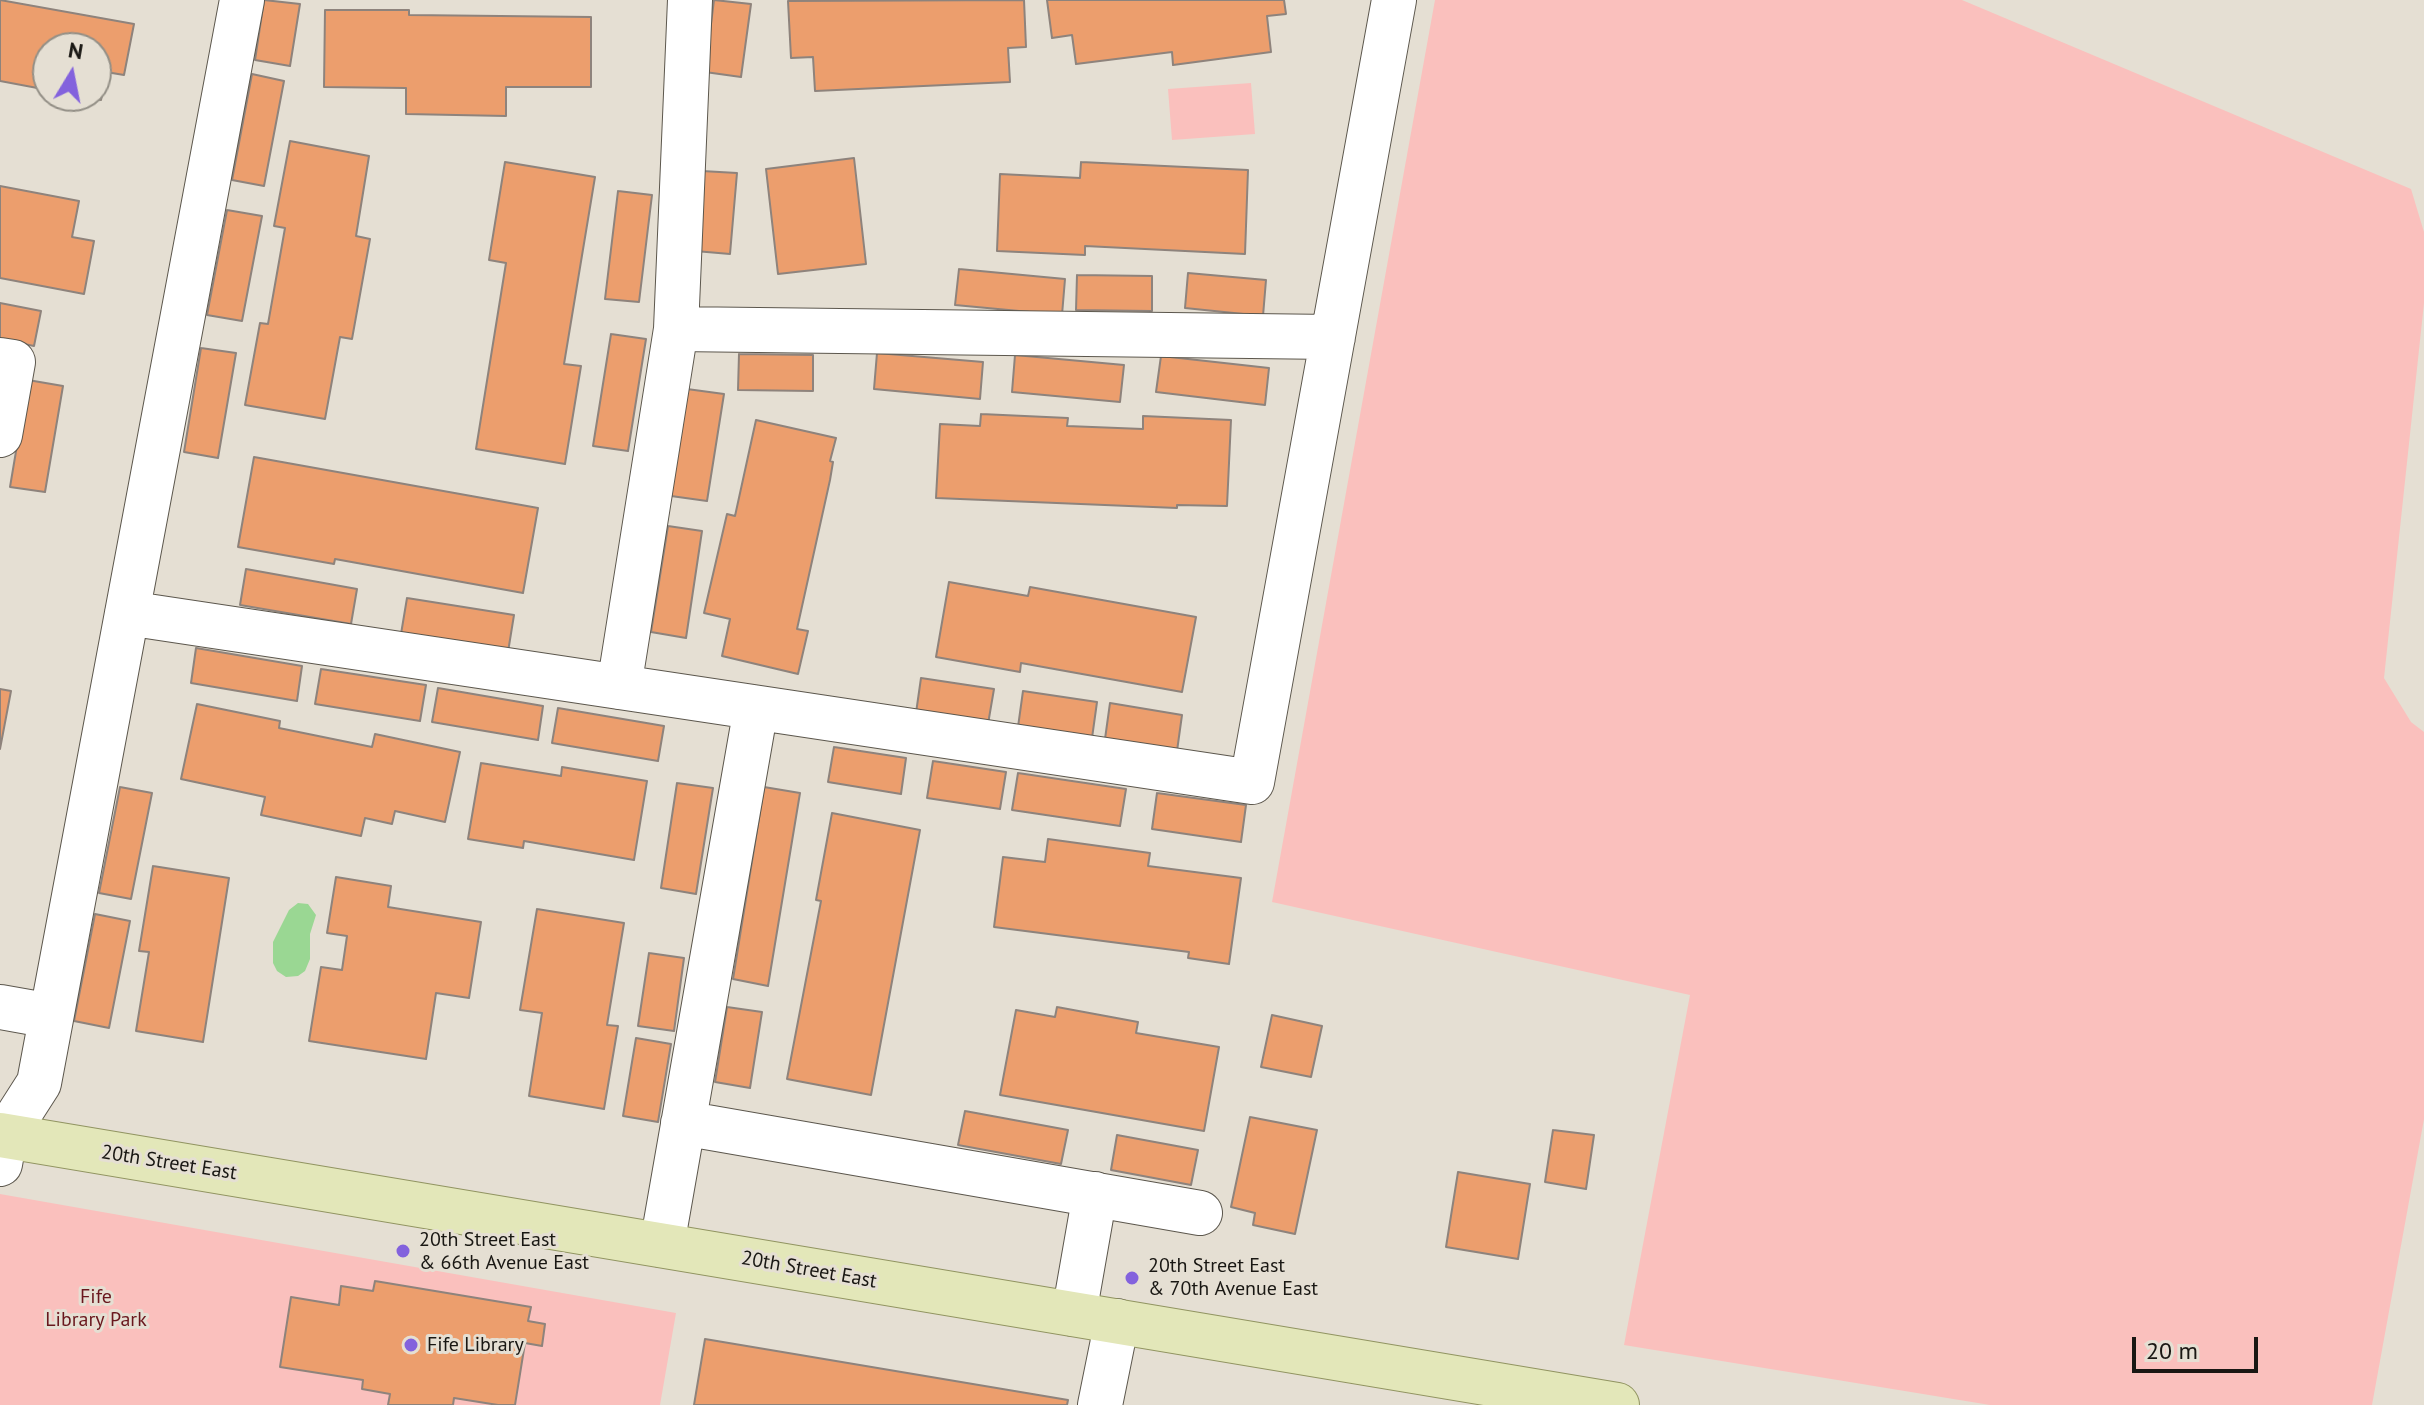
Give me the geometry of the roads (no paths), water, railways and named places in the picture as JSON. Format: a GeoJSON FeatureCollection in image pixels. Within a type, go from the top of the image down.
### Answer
{"type":"FeatureCollection","features":[{"type":"Feature","properties":{"kind":"main road","name":"20th Street East"},"geometry":{"type":"LineString","coordinates":[[2,1145],[662,1245],[1598,1403]]}},
{"type":"Feature","properties":{"kind":"lane"},"geometry":{"type":"LineString","coordinates":[[2,1145],[39,1083],[242,0]]}},
{"type":"Feature","properties":{"kind":"lane"},"geometry":{"type":"LineString","coordinates":[[619,687],[676,329],[690,0]]}},
{"type":"Feature","properties":{"kind":"lane"},"geometry":{"type":"LineString","coordinates":[[127,613],[1252,782],[1394,0]]}},
{"type":"Feature","properties":{"kind":"lane"},"geometry":{"type":"LineString","coordinates":[[676,329],[1333,337]]}},
{"type":"Feature","properties":{"kind":"lane"},"geometry":{"type":"LineString","coordinates":[[0,360],[13,362],[0,435]]}},
{"type":"Feature","properties":{"kind":"lane"},"geometry":{"type":"LineString","coordinates":[[662,1245],[756,708]]}},
{"type":"Feature","properties":{"kind":"lane"},"geometry":{"type":"LineString","coordinates":[[0,1007],[51,1016]]}},
{"type":"Feature","properties":{"kind":"lane"},"geometry":{"type":"LineString","coordinates":[[683,1123],[1200,1213]]}},
{"type":"Feature","properties":{"kind":"lane"},"geometry":{"type":"LineString","coordinates":[[1074,1314],[1095,1194]]}},
{"type":"Feature","properties":{"kind":"lane"},"geometry":{"type":"LineString","coordinates":[[1100,1405],[1117,1321]]}},
{"type":"Feature","properties":{"kind":"place","name":"20th Street East & 66th Avenue East"},"geometry":{"type":"Point","coordinates":[403,1251]}},
{"type":"Feature","properties":{"kind":"place","name":"20th Street East & 70th Avenue East"},"geometry":{"type":"Point","coordinates":[1132,1278]}},
{"type":"Feature","properties":{"kind":"place","name":"Fife Library"},"geometry":{"type":"Point","coordinates":[411,1345]}},
{"type":"Feature","properties":{"kind":"park label","name":"Fife Library Park"},"geometry":{"type":"Point","coordinates":[96,1308]}}]}
